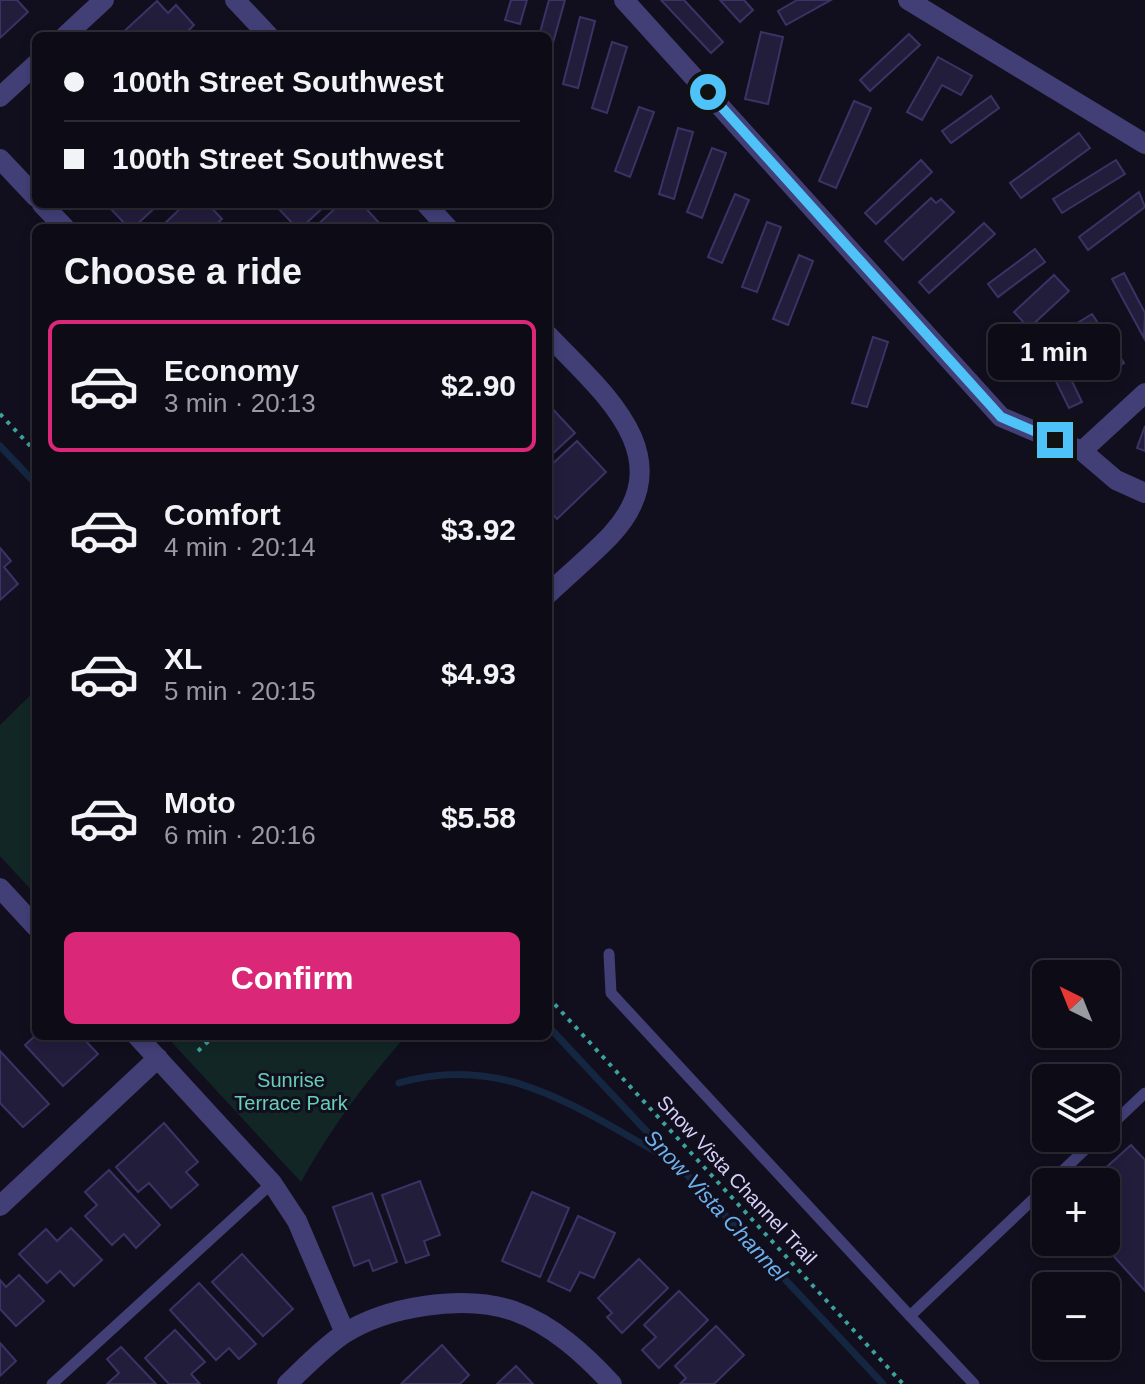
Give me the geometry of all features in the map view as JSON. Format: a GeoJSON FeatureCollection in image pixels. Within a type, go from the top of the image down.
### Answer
{"type":"FeatureCollection","features":[{"type":"Feature","properties":{"kind":"street"},"geometry":{"type":"LineString","coordinates":[[69,32],[104,0]]}},
{"type":"Feature","properties":{"kind":"street"},"geometry":{"type":"LineString","coordinates":[[235,0],[265,32]]}},
{"type":"Feature","properties":{"kind":"street"},"geometry":{"type":"LineString","coordinates":[[624,0],[1001,417],[1082,451],[1116,480],[1145,493]]}},
{"type":"Feature","properties":{"kind":"street"},"geometry":{"type":"LineString","coordinates":[[908,0],[1145,144]]}},
{"type":"Feature","properties":{"kind":"street"},"geometry":{"type":"LineString","coordinates":[[939,19],[949,0]]}},
{"type":"Feature","properties":{"kind":"street"},"geometry":{"type":"LineString","coordinates":[[0,97],[32,68]]}},
{"type":"Feature","properties":{"kind":"street"},"geometry":{"type":"LineString","coordinates":[[0,159],[32,193]]}},
{"type":"Feature","properties":{"kind":"street"},"geometry":{"type":"LineString","coordinates":[[46,208],[61,224]]}},
{"type":"Feature","properties":{"kind":"street"},"geometry":{"type":"LineString","coordinates":[[430,208],[444,224]]}},
{"type":"Feature","properties":{"kind":"street"},"geometry":{"type":"LineString","coordinates":[[552,339],[616,407],[637,441],[641,475],[632,504],[613,533],[552,590]]}},
{"type":"Feature","properties":{"kind":"street"},"geometry":{"type":"LineString","coordinates":[[1082,451],[1145,393]]}},
{"type":"Feature","properties":{"kind":"street"},"geometry":{"type":"LineString","coordinates":[[0,888],[32,923]]}},
{"type":"Feature","properties":{"kind":"street"},"geometry":{"type":"LineString","coordinates":[[141,1040],[272,1183],[297,1221],[345,1333]]}},
{"type":"Feature","properties":{"kind":"street"},"geometry":{"type":"LineString","coordinates":[[0,1206],[158,1058]]}},
{"type":"Feature","properties":{"kind":"street"},"geometry":{"type":"LineString","coordinates":[[287,1384],[345,1333],[395,1311],[451,1302],[513,1311],[556,1333],[612,1384]]}},
{"type":"Feature","properties":{"kind":"lane"},"geometry":{"type":"LineString","coordinates":[[609,954],[611,993],[974,1384]]}},
{"type":"Feature","properties":{"kind":"lane"},"geometry":{"type":"LineString","coordinates":[[1120,1117],[1145,1093]]}},
{"type":"Feature","properties":{"kind":"lane"},"geometry":{"type":"LineString","coordinates":[[1066,1168],[1082,1152]]}},
{"type":"Feature","properties":{"kind":"lane"},"geometry":{"type":"LineString","coordinates":[[52,1384],[272,1183]]}},
{"type":"Feature","properties":{"kind":"lane"},"geometry":{"type":"LineString","coordinates":[[910,1316],[1032,1200]]}},
{"type":"Feature","properties":{"kind":"path"},"geometry":{"type":"LineString","coordinates":[[0,414],[32,448]]}},
{"type":"Feature","properties":{"kind":"path","name":"Snow Vista Channel Trail"},"geometry":{"type":"LineString","coordinates":[[552,1001],[903,1384]]}},
{"type":"Feature","properties":{"kind":"path"},"geometry":{"type":"LineString","coordinates":[[198,1051],[210,1040]]}},
{"type":"Feature","properties":{"kind":"green space"},"geometry":{"type":"Polygon","coordinates":[[[32,694],[32,891],[0,856],[0,725],[32,694]]]}},
{"type":"Feature","properties":{"kind":"green space","name":"Sunrise Terrace Park"},"geometry":{"type":"Polygon","coordinates":[[[170,1040],[403,1040],[349,1106],[301,1182],[170,1040]]]}},
{"type":"Feature","properties":{"kind":"building"},"geometry":{"type":"Polygon","coordinates":[[[0,0],[17,0],[28,12],[0,38],[0,0]]]}},
{"type":"Feature","properties":{"kind":"building"},"geometry":{"type":"Polygon","coordinates":[[[511,0],[527,0],[520,24],[505,20],[511,0]]]}},
{"type":"Feature","properties":{"kind":"building"},"geometry":{"type":"Polygon","coordinates":[[[549,0],[565,0],[552,46],[552,32],[540,32],[549,0]]]}},
{"type":"Feature","properties":{"kind":"building"},"geometry":{"type":"Polygon","coordinates":[[[661,0],[684,0],[723,42],[711,53],[661,0]]]}},
{"type":"Feature","properties":{"kind":"building"},"geometry":{"type":"Polygon","coordinates":[[[720,0],[744,0],[753,10],[740,22],[720,0]]]}},
{"type":"Feature","properties":{"kind":"building"},"geometry":{"type":"Polygon","coordinates":[[[797,0],[831,0],[786,25],[778,11],[797,0]]]}},
{"type":"Feature","properties":{"kind":"building"},"geometry":{"type":"Polygon","coordinates":[[[157,1],[168,13],[176,5],[194,25],[187,32],[123,32],[157,1]]]}},
{"type":"Feature","properties":{"kind":"building"},"geometry":{"type":"Polygon","coordinates":[[[580,17],[595,21],[578,88],[563,84],[580,17]]]}},
{"type":"Feature","properties":{"kind":"building"},"geometry":{"type":"Polygon","coordinates":[[[761,32],[783,37],[768,104],[745,99],[761,32]]]}},
{"type":"Feature","properties":{"kind":"building"},"geometry":{"type":"Polygon","coordinates":[[[909,34],[920,45],[870,91],[860,80],[909,34]]]}},
{"type":"Feature","properties":{"kind":"building"},"geometry":{"type":"Polygon","coordinates":[[[612,42],[627,47],[607,113],[592,108],[612,42]]]}},
{"type":"Feature","properties":{"kind":"building"},"geometry":{"type":"Polygon","coordinates":[[[938,57],[972,76],[961,95],[942,85],[922,120],[907,112],[938,57]]]}},
{"type":"Feature","properties":{"kind":"building"},"geometry":{"type":"Polygon","coordinates":[[[991,96],[999,108],[951,143],[942,131],[991,96]]]}},
{"type":"Feature","properties":{"kind":"building"},"geometry":{"type":"Polygon","coordinates":[[[854,101],[871,108],[836,188],[819,181],[854,101]]]}},
{"type":"Feature","properties":{"kind":"building"},"geometry":{"type":"Polygon","coordinates":[[[639,107],[654,112],[630,177],[615,171],[639,107]]]}},
{"type":"Feature","properties":{"kind":"building"},"geometry":{"type":"Polygon","coordinates":[[[678,128],[693,132],[674,199],[659,194],[678,128]]]}},
{"type":"Feature","properties":{"kind":"building"},"geometry":{"type":"Polygon","coordinates":[[[1079,133],[1090,148],[1021,198],[1010,183],[1079,133]]]}},
{"type":"Feature","properties":{"kind":"building"},"geometry":{"type":"Polygon","coordinates":[[[712,148],[726,153],[702,218],[687,212],[712,148]]]}},
{"type":"Feature","properties":{"kind":"building"},"geometry":{"type":"Polygon","coordinates":[[[921,160],[932,172],[876,224],[865,213],[921,160]]]}},
{"type":"Feature","properties":{"kind":"building"},"geometry":{"type":"Polygon","coordinates":[[[1116,160],[1125,174],[1062,213],[1053,199],[1116,160]]]}},
{"type":"Feature","properties":{"kind":"building"},"geometry":{"type":"Polygon","coordinates":[[[1139,192],[1145,207],[1088,250],[1079,237],[1139,192]]]}},
{"type":"Feature","properties":{"kind":"building"},"geometry":{"type":"Polygon","coordinates":[[[735,194],[749,200],[722,263],[708,257],[735,194]]]}},
{"type":"Feature","properties":{"kind":"building"},"geometry":{"type":"Polygon","coordinates":[[[931,198],[936,203],[941,199],[954,212],[903,260],[885,241],[931,198]]]}},
{"type":"Feature","properties":{"kind":"building"},"geometry":{"type":"Polygon","coordinates":[[[110,208],[155,208],[137,224],[125,224],[110,208]]]}},
{"type":"Feature","properties":{"kind":"building"},"geometry":{"type":"Polygon","coordinates":[[[181,208],[212,208],[222,219],[216,224],[164,224],[181,208]]]}},
{"type":"Feature","properties":{"kind":"building"},"geometry":{"type":"Polygon","coordinates":[[[278,208],[323,208],[305,224],[293,224],[278,208]]]}},
{"type":"Feature","properties":{"kind":"building"},"geometry":{"type":"Polygon","coordinates":[[[336,208],[366,208],[380,224],[318,224],[336,208]]]}},
{"type":"Feature","properties":{"kind":"building"},"geometry":{"type":"Polygon","coordinates":[[[767,222],[781,227],[757,292],[742,287],[767,222]]]}},
{"type":"Feature","properties":{"kind":"building"},"geometry":{"type":"Polygon","coordinates":[[[984,223],[995,234],[929,293],[919,282],[984,223]]]}},
{"type":"Feature","properties":{"kind":"building"},"geometry":{"type":"Polygon","coordinates":[[[1035,249],[1045,262],[998,297],[988,284],[1035,249]]]}},
{"type":"Feature","properties":{"kind":"building"},"geometry":{"type":"Polygon","coordinates":[[[799,255],[813,261],[788,325],[773,319],[799,255]]]}},
{"type":"Feature","properties":{"kind":"building"},"geometry":{"type":"Polygon","coordinates":[[[1124,273],[1145,313],[1144,338],[1112,279],[1124,273]]]}},
{"type":"Feature","properties":{"kind":"building"},"geometry":{"type":"Polygon","coordinates":[[[1054,275],[1069,291],[1029,328],[1014,312],[1054,275]]]}},
{"type":"Feature","properties":{"kind":"building"},"geometry":{"type":"Polygon","coordinates":[[[1092,314],[1124,363],[1111,372],[1079,322],[1092,314]]]}},
{"type":"Feature","properties":{"kind":"building"},"geometry":{"type":"Polygon","coordinates":[[[873,337],[888,342],[867,407],[852,403],[873,337]]]}},
{"type":"Feature","properties":{"kind":"building"},"geometry":{"type":"Polygon","coordinates":[[[1054,344],[1082,402],[1069,408],[1041,351],[1054,344]]]}},
{"type":"Feature","properties":{"kind":"building"},"geometry":{"type":"Polygon","coordinates":[[[552,408],[575,433],[552,454],[552,408]]]}},
{"type":"Feature","properties":{"kind":"building"},"geometry":{"type":"Polygon","coordinates":[[[1145,426],[1145,451],[1137,448],[1145,426]]]}},
{"type":"Feature","properties":{"kind":"building"},"geometry":{"type":"Polygon","coordinates":[[[577,441],[606,472],[557,519],[552,513],[552,464],[577,441]]]}},
{"type":"Feature","properties":{"kind":"building"},"geometry":{"type":"Polygon","coordinates":[[[0,548],[11,561],[4,567],[18,584],[0,600],[0,548]]]}},
{"type":"Feature","properties":{"kind":"building"},"geometry":{"type":"Polygon","coordinates":[[[32,1039],[85,1040],[98,1054],[63,1086],[25,1045],[32,1039]]]}},
{"type":"Feature","properties":{"kind":"building"},"geometry":{"type":"Polygon","coordinates":[[[0,1051],[49,1104],[23,1127],[0,1103],[0,1051]]]}},
{"type":"Feature","properties":{"kind":"building"},"geometry":{"type":"Polygon","coordinates":[[[164,1123],[198,1162],[186,1172],[198,1185],[171,1208],[149,1183],[138,1192],[116,1167],[164,1123]]]}},
{"type":"Feature","properties":{"kind":"building"},"geometry":{"type":"Polygon","coordinates":[[[1131,1145],[1145,1160],[1145,1291],[1114,1256],[1120,1256],[1120,1168],[1106,1168],[1131,1145]]]}},
{"type":"Feature","properties":{"kind":"building"},"geometry":{"type":"Polygon","coordinates":[[[109,1170],[160,1225],[136,1248],[124,1234],[112,1245],[85,1216],[97,1205],[85,1192],[109,1170]]]}},
{"type":"Feature","properties":{"kind":"building"},"geometry":{"type":"Polygon","coordinates":[[[420,1181],[440,1235],[424,1241],[429,1255],[406,1263],[382,1195],[420,1181]]]}},
{"type":"Feature","properties":{"kind":"building"},"geometry":{"type":"Polygon","coordinates":[[[532,1192],[569,1208],[540,1277],[502,1261],[532,1192]]]}},
{"type":"Feature","properties":{"kind":"building"},"geometry":{"type":"Polygon","coordinates":[[[372,1193],[397,1262],[373,1271],[369,1260],[354,1266],[333,1207],[372,1193]]]}},
{"type":"Feature","properties":{"kind":"building"},"geometry":{"type":"Polygon","coordinates":[[[578,1216],[615,1233],[594,1278],[580,1272],[570,1291],[548,1281],[578,1216]]]}},
{"type":"Feature","properties":{"kind":"building"},"geometry":{"type":"Polygon","coordinates":[[[71,1228],[102,1260],[74,1286],[60,1271],[47,1283],[19,1254],[46,1229],[57,1241],[71,1228]]]}},
{"type":"Feature","properties":{"kind":"building"},"geometry":{"type":"Polygon","coordinates":[[[242,1254],[293,1309],[263,1336],[212,1282],[242,1254]]]}},
{"type":"Feature","properties":{"kind":"building"},"geometry":{"type":"Polygon","coordinates":[[[639,1259],[668,1288],[622,1333],[607,1317],[612,1313],[598,1298],[639,1259]]]}},
{"type":"Feature","properties":{"kind":"building"},"geometry":{"type":"Polygon","coordinates":[[[19,1275],[44,1301],[16,1326],[0,1309],[0,1280],[6,1287],[19,1275]]]}},
{"type":"Feature","properties":{"kind":"building"},"geometry":{"type":"Polygon","coordinates":[[[199,1283],[256,1344],[239,1359],[229,1348],[216,1360],[170,1310],[199,1283]]]}},
{"type":"Feature","properties":{"kind":"building"},"geometry":{"type":"Polygon","coordinates":[[[679,1291],[708,1320],[659,1368],[642,1350],[656,1337],[644,1325],[679,1291]]]}},
{"type":"Feature","properties":{"kind":"building"},"geometry":{"type":"Polygon","coordinates":[[[716,1326],[744,1355],[714,1384],[680,1384],[686,1378],[675,1366],[716,1326]]]}},
{"type":"Feature","properties":{"kind":"building"},"geometry":{"type":"Polygon","coordinates":[[[175,1330],[205,1362],[191,1374],[200,1384],[169,1384],[145,1358],[175,1330]]]}},
{"type":"Feature","properties":{"kind":"building"},"geometry":{"type":"Polygon","coordinates":[[[0,1343],[16,1361],[0,1376],[0,1343]]]}},
{"type":"Feature","properties":{"kind":"building"},"geometry":{"type":"Polygon","coordinates":[[[442,1345],[469,1375],[460,1384],[401,1384],[442,1345]]]}},
{"type":"Feature","properties":{"kind":"building"},"geometry":{"type":"Polygon","coordinates":[[[121,1347],[156,1384],[107,1384],[119,1373],[107,1359],[121,1347]]]}},
{"type":"Feature","properties":{"kind":"building"},"geometry":{"type":"Polygon","coordinates":[[[516,1366],[533,1384],[497,1384],[516,1366]]]}},
{"type":"Feature","properties":{"kind":"waterway","name":"Snow Vista Channel"},"geometry":{"type":"LineString","coordinates":[[0,446],[32,480]]}},
{"type":"Feature","properties":{"kind":"waterway","name":"Snow Vista Channel"},"geometry":{"type":"LineString","coordinates":[[552,1030],[883,1384]]}},
{"type":"Feature","properties":{"kind":"waterway"},"geometry":{"type":"LineString","coordinates":[[399,1083],[438,1075],[474,1075],[509,1081],[573,1106],[671,1160]]}},
{"type":"Feature","properties":{"kind":"route"},"geometry":{"type":"LineString","coordinates":[[708,92],[1001,417],[1055,440]]}}]}
